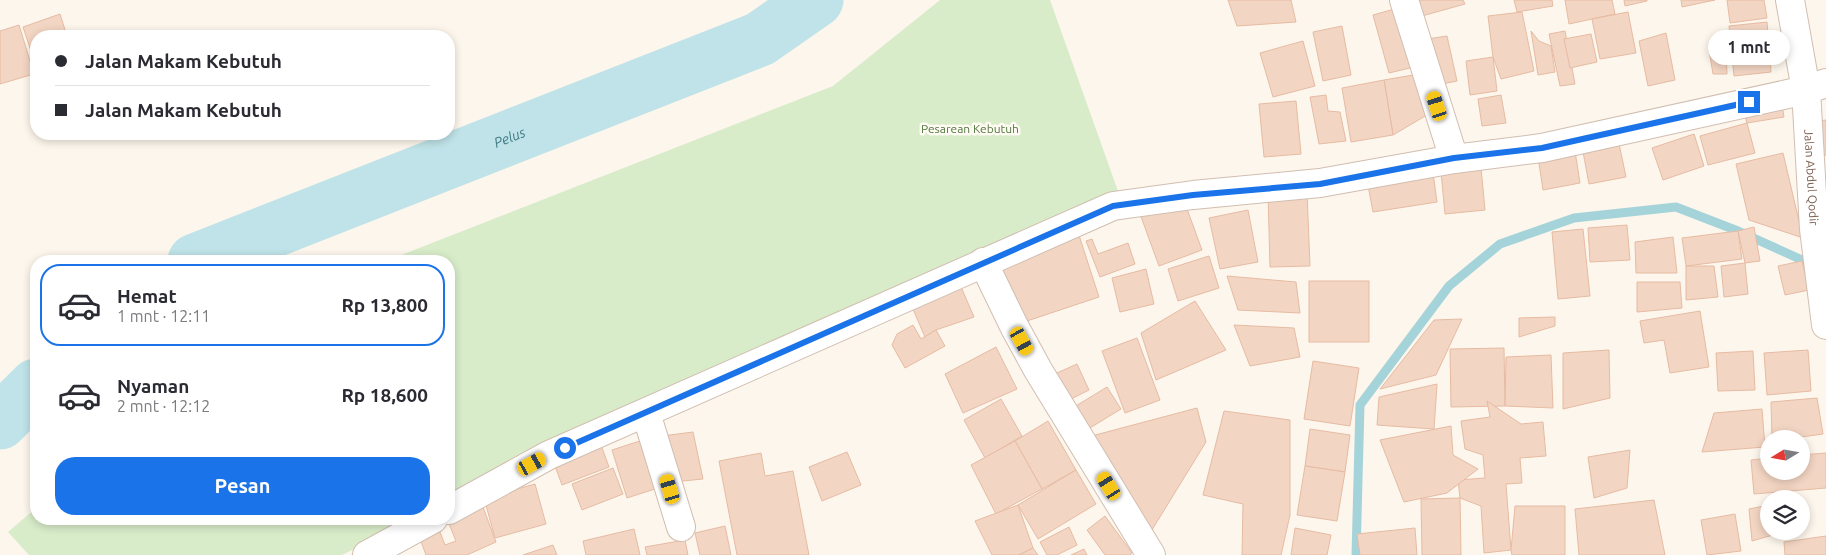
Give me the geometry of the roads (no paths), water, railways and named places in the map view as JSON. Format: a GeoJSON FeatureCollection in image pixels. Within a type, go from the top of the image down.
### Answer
{"type":"FeatureCollection","features":[{"type":"Feature","properties":{"kind":"street"},"geometry":{"type":"LineString","coordinates":[[1404,0],[1454,158]]}},
{"type":"Feature","properties":{"kind":"street","name":"Jalan Abdul Qodir"},"geometry":{"type":"LineString","coordinates":[[1790,0],[1816,86],[1814,229],[1826,325]]}},
{"type":"Feature","properties":{"kind":"street"},"geometry":{"type":"LineString","coordinates":[[455,507],[548,455],[1113,206],[1193,195],[1320,184],[1454,158],[1542,148],[1816,86]]}},
{"type":"Feature","properties":{"kind":"street"},"geometry":{"type":"LineString","coordinates":[[983,262],[1038,370],[1151,555]]}},
{"type":"Feature","properties":{"kind":"street"},"geometry":{"type":"LineString","coordinates":[[646,413],[681,526]]}},
{"type":"Feature","properties":{"kind":"street"},"geometry":{"type":"LineString","coordinates":[[367,555],[422,525]]}},
{"type":"Feature","properties":{"kind":"waterway","name":"Pelus"},"geometry":{"type":"LineString","coordinates":[[210,255],[760,39],[816,0]]}},
{"type":"Feature","properties":{"kind":"waterway"},"geometry":{"type":"LineString","coordinates":[[1356,555],[1360,405],[1449,286],[1500,244],[1574,218],[1676,207],[1738,231],[1813,265]]}},
{"type":"Feature","properties":{"kind":"waterway","name":"Pelus"},"geometry":{"type":"LineString","coordinates":[[0,422],[30,392]]}},
{"type":"Feature","properties":{"kind":"park label","name":"Pesarean Kebutuh"},"geometry":{"type":"Point","coordinates":[970,129]}}]}
